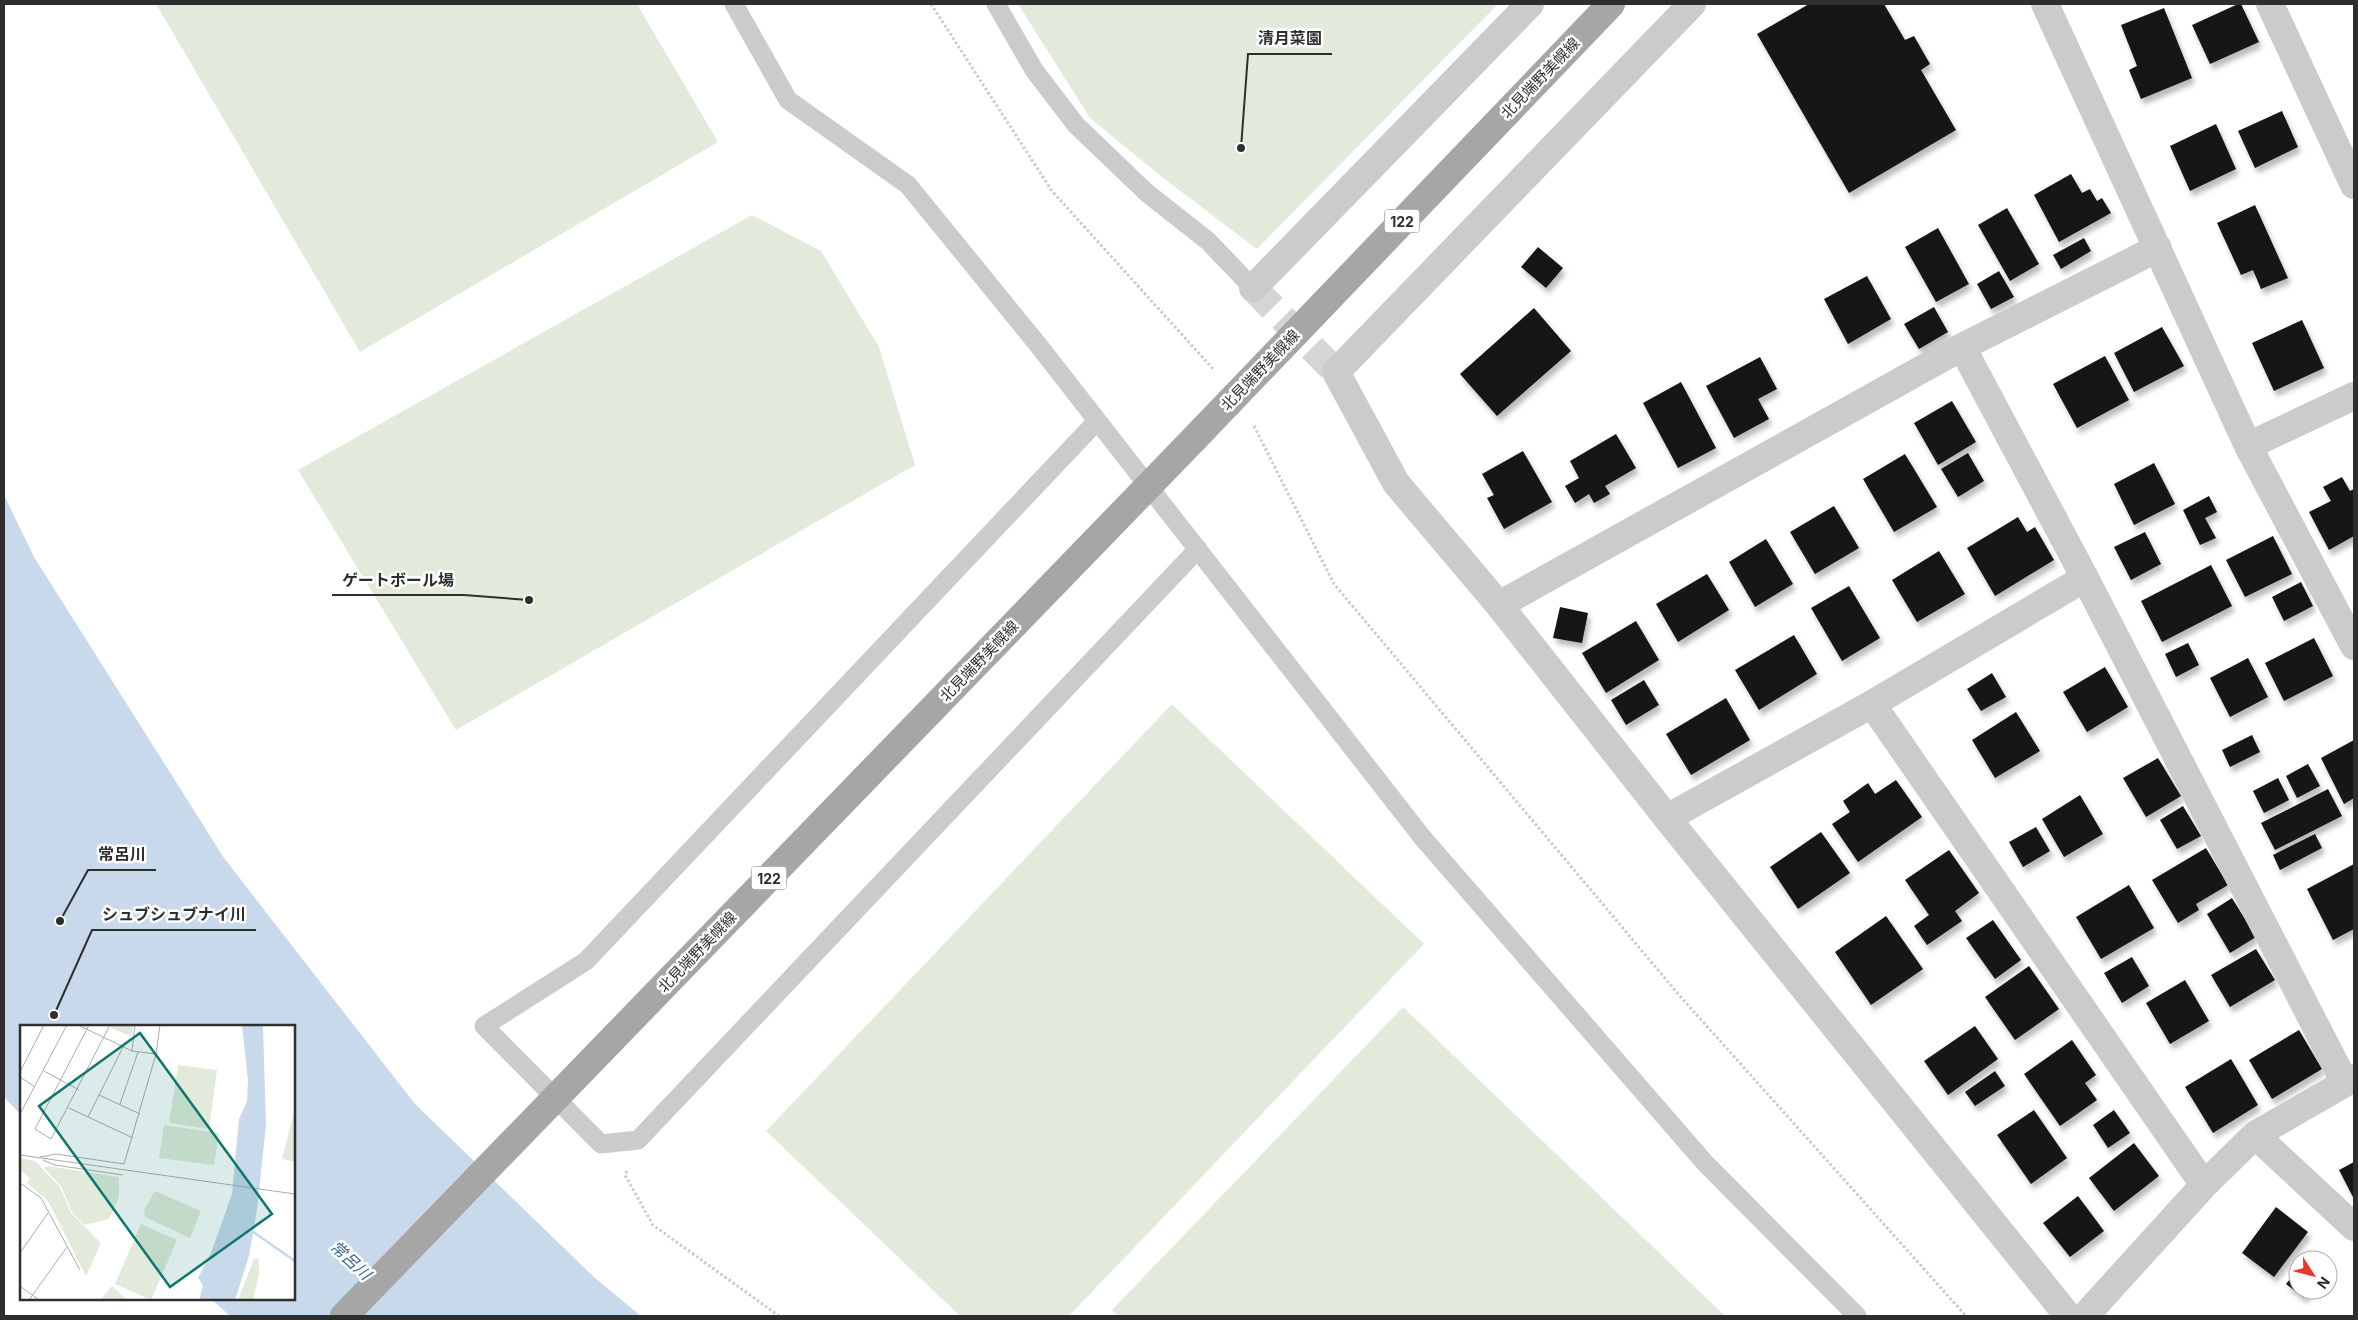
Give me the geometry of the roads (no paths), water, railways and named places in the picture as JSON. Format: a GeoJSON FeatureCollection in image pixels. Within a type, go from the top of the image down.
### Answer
{"type":"FeatureCollection","features":[{"type":"Feature","properties":{"kind":"main road","name":"北見端野美幌線"},"geometry":{"type":"LineString","coordinates":[[344,1316],[1194,439],[1611,4]]}},
{"type":"Feature","properties":{"kind":"street"},"geometry":{"type":"LineString","coordinates":[[1253,288],[1530,4]]}},
{"type":"Feature","properties":{"kind":"street"},"geometry":{"type":"LineString","coordinates":[[1692,4],[1336,372],[1396,483],[1499,605],[1667,818],[2068,1316]]}},
{"type":"Feature","properties":{"kind":"street"},"geometry":{"type":"LineString","coordinates":[[2045,4],[2248,446],[2354,646]]}},
{"type":"Feature","properties":{"kind":"street"},"geometry":{"type":"LineString","coordinates":[[2270,4],[2354,185]]}},
{"type":"Feature","properties":{"kind":"street"},"geometry":{"type":"LineString","coordinates":[[1499,605],[1962,348],[2158,248]]}},
{"type":"Feature","properties":{"kind":"street"},"geometry":{"type":"LineString","coordinates":[[1962,348],[2350,1080],[2255,1135],[2204,1185],[2085,1316]]}},
{"type":"Feature","properties":{"kind":"street"},"geometry":{"type":"LineString","coordinates":[[2248,446],[2354,396]]}},
{"type":"Feature","properties":{"kind":"street"},"geometry":{"type":"LineString","coordinates":[[1667,818],[1872,704],[2085,578]]}},
{"type":"Feature","properties":{"kind":"street"},"geometry":{"type":"LineString","coordinates":[[1872,704],[2204,1185]]}},
{"type":"Feature","properties":{"kind":"street"},"geometry":{"type":"LineString","coordinates":[[2255,1135],[2354,1227]]}},
{"type":"Feature","properties":{"kind":"lane"},"geometry":{"type":"LineString","coordinates":[[734,4],[788,100],[908,184],[1198,549],[1422,837],[1705,1163],[1857,1316]]}},
{"type":"Feature","properties":{"kind":"lane"},"geometry":{"type":"LineString","coordinates":[[996,4],[1034,70],[1076,125],[1147,193],[1208,241],[1253,288]]}},
{"type":"Feature","properties":{"kind":"lane"},"geometry":{"type":"LineString","coordinates":[[1097,421],[586,961],[484,1026],[601,1144],[638,1140],[1198,549]]}},
{"type":"Feature","properties":{"kind":"water"},"geometry":{"type":"Polygon","coordinates":[[[4,495],[34,557],[224,858],[415,1104],[595,1278],[641,1316],[230,1316],[212,1300],[295,1300],[295,1025],[20,1025],[20,1114],[4,1097],[4,495]]]}},
{"type":"Feature","properties":{"kind":"tunnel"},"geometry":{"type":"LineString","coordinates":[[1253,288],[1336,372]]}},
{"type":"Feature","properties":{"kind":"place","name":"清月菜園"},"geometry":{"type":"Point","coordinates":[1241,148]}},
{"type":"Feature","properties":{"kind":"place","name":"ゲートボール場"},"geometry":{"type":"Point","coordinates":[529,600]}},
{"type":"Feature","properties":{"kind":"place","name":"常呂川"},"geometry":{"type":"Point","coordinates":[60,921]}},
{"type":"Feature","properties":{"kind":"place","name":"シュブシュブナイ川"},"geometry":{"type":"Point","coordinates":[54,1015]}}]}
